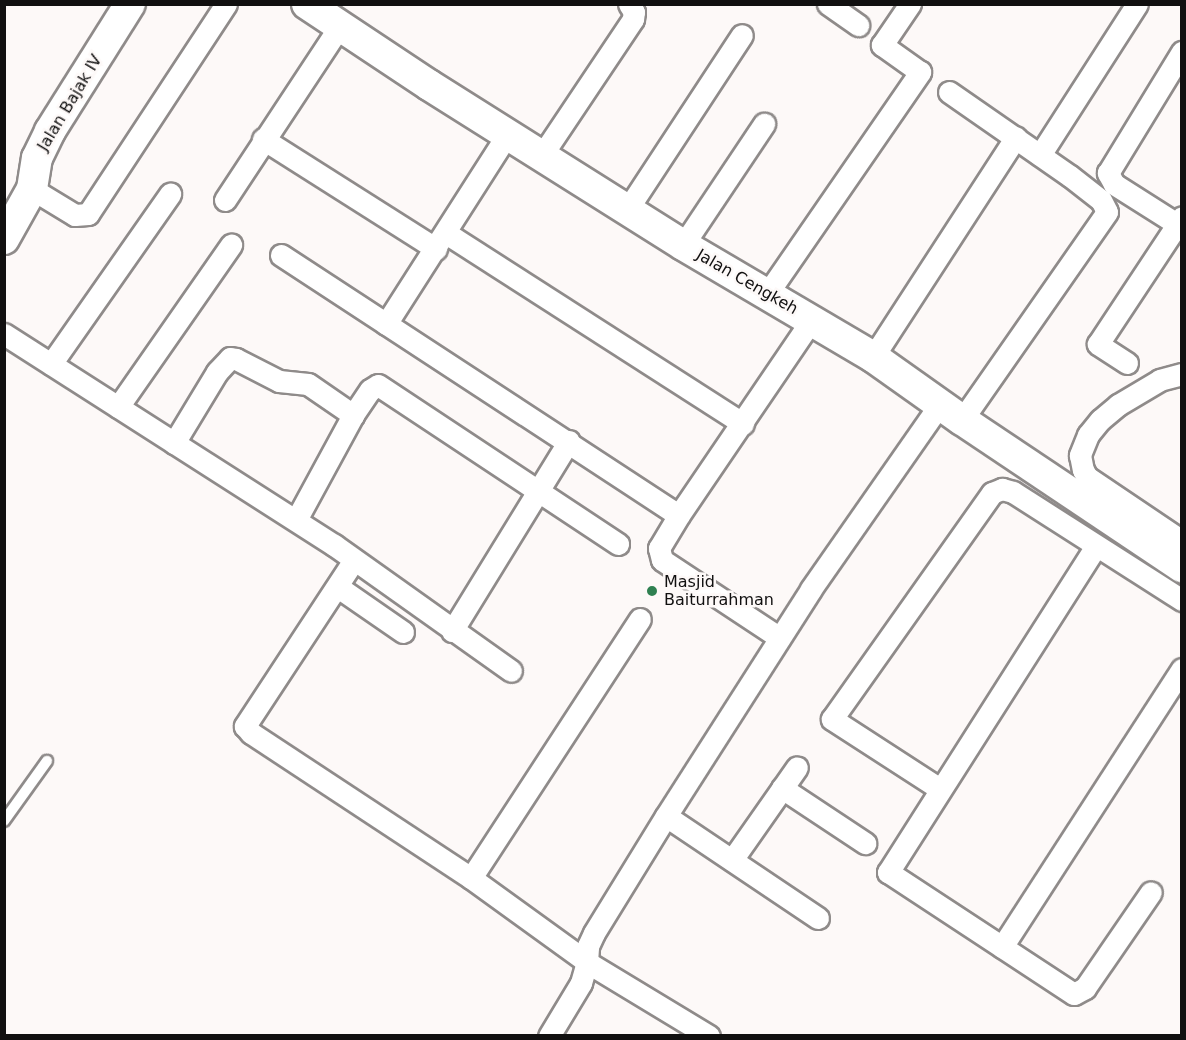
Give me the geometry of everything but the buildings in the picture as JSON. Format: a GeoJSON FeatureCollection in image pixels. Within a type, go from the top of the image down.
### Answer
{"type":"FeatureCollection","features":[{"type":"Feature","properties":{"kind":"street","name":"Jalan Bajak IV"},"geometry":{"type":"LineString","coordinates":[[4,239],[32,189],[37,158],[50,131],[130,4]]}},
{"type":"Feature","properties":{"kind":"street"},"geometry":{"type":"LineString","coordinates":[[32,189],[75,215],[88,214],[226,4]]}},
{"type":"Feature","properties":{"kind":"street","name":"Jalan Cengkeh"},"geometry":{"type":"LineString","coordinates":[[307,4],[507,135],[682,245],[812,319],[873,357],[1182,567]]}},
{"type":"Feature","properties":{"kind":"street"},"geometry":{"type":"LineString","coordinates":[[542,155],[633,19],[634,12],[629,4]]}},
{"type":"Feature","properties":{"kind":"street"},"geometry":{"type":"LineString","coordinates":[[828,4],[858,25]]}},
{"type":"Feature","properties":{"kind":"street"},"geometry":{"type":"LineString","coordinates":[[767,294],[920,72],[882,45],[910,4]]}},
{"type":"Feature","properties":{"kind":"street"},"geometry":{"type":"LineString","coordinates":[[1040,155],[1137,4]]}},
{"type":"Feature","properties":{"kind":"street"},"geometry":{"type":"LineString","coordinates":[[225,200],[263,139],[339,27]]}},
{"type":"Feature","properties":{"kind":"street"},"geometry":{"type":"LineString","coordinates":[[627,210],[741,36]]}},
{"type":"Feature","properties":{"kind":"street"},"geometry":{"type":"LineString","coordinates":[[1127,363],[1098,344],[1179,221],[1114,184],[1108,173],[1182,52]]}},
{"type":"Feature","properties":{"kind":"street"},"geometry":{"type":"LineString","coordinates":[[549,1035],[581,983],[587,962],[588,946],[594,933],[666,816],[847,535],[951,412],[1107,212],[1101,200],[1016,137],[949,92]]}},
{"type":"Feature","properties":{"kind":"street"},"geometry":{"type":"LineString","coordinates":[[682,245],[764,124]]}},
{"type":"Feature","properties":{"kind":"street"},"geometry":{"type":"LineString","coordinates":[[386,324],[507,135]]}},
{"type":"Feature","properties":{"kind":"street"},"geometry":{"type":"LineString","coordinates":[[873,357],[1016,137]]}},
{"type":"Feature","properties":{"kind":"street"},"geometry":{"type":"LineString","coordinates":[[263,139],[441,241],[743,423]]}},
{"type":"Feature","properties":{"kind":"street"},"geometry":{"type":"LineString","coordinates":[[51,364],[170,194]]}},
{"type":"Feature","properties":{"kind":"street"},"geometry":{"type":"LineString","coordinates":[[118,407],[231,245]]}},
{"type":"Feature","properties":{"kind":"street"},"geometry":{"type":"LineString","coordinates":[[281,255],[679,515]]}},
{"type":"Feature","properties":{"kind":"street"},"geometry":{"type":"LineString","coordinates":[[780,638],[662,560],[659,548],[812,319]]}},
{"type":"Feature","properties":{"kind":"street"},"geometry":{"type":"LineString","coordinates":[[4,334],[296,520],[511,671]]}},
{"type":"Feature","properties":{"kind":"street"},"geometry":{"type":"LineString","coordinates":[[174,444],[217,372],[230,358],[236,358],[279,381],[308,384],[353,416]]}},
{"type":"Feature","properties":{"kind":"street"},"geometry":{"type":"LineString","coordinates":[[1182,374],[1160,380],[1118,405],[1100,420],[1088,435],[1080,455],[1087,477],[1182,541]]}},
{"type":"Feature","properties":{"kind":"street"},"geometry":{"type":"LineString","coordinates":[[296,520],[353,416],[372,387],[381,386],[618,544]]}},
{"type":"Feature","properties":{"kind":"street"},"geometry":{"type":"LineString","coordinates":[[452,631],[569,441]]}},
{"type":"Feature","properties":{"kind":"street"},"geometry":{"type":"LineString","coordinates":[[940,789],[832,718],[992,493],[1002,489],[1013,492],[1182,600]]}},
{"type":"Feature","properties":{"kind":"street"},"geometry":{"type":"LineString","coordinates":[[1096,546],[888,872],[1068,992],[1079,993],[1085,988],[1151,892]]}},
{"type":"Feature","properties":{"kind":"street"},"geometry":{"type":"LineString","coordinates":[[354,560],[245,726],[251,733],[471,879],[587,962],[709,1035]]}},
{"type":"Feature","properties":{"kind":"street"},"geometry":{"type":"LineString","coordinates":[[338,587],[403,632]]}},
{"type":"Feature","properties":{"kind":"street"},"geometry":{"type":"LineString","coordinates":[[471,879],[640,619]]}},
{"type":"Feature","properties":{"kind":"street"},"geometry":{"type":"LineString","coordinates":[[1002,947],[1182,669]]}},
{"type":"Feature","properties":{"kind":"street"},"geometry":{"type":"LineString","coordinates":[[732,860],[797,767]]}},
{"type":"Feature","properties":{"kind":"street"},"geometry":{"type":"LineString","coordinates":[[782,788],[865,843]]}},
{"type":"Feature","properties":{"kind":"street"},"geometry":{"type":"LineString","coordinates":[[666,816],[818,918]]}},
{"type":"Feature","properties":{"kind":"lane"},"geometry":{"type":"LineString","coordinates":[[4,821],[47,761]]}},
{"type":"Feature","properties":{"kind":"place","name":"Masjid Baiturrahman"},"geometry":{"type":"Point","coordinates":[652,591]}}]}
